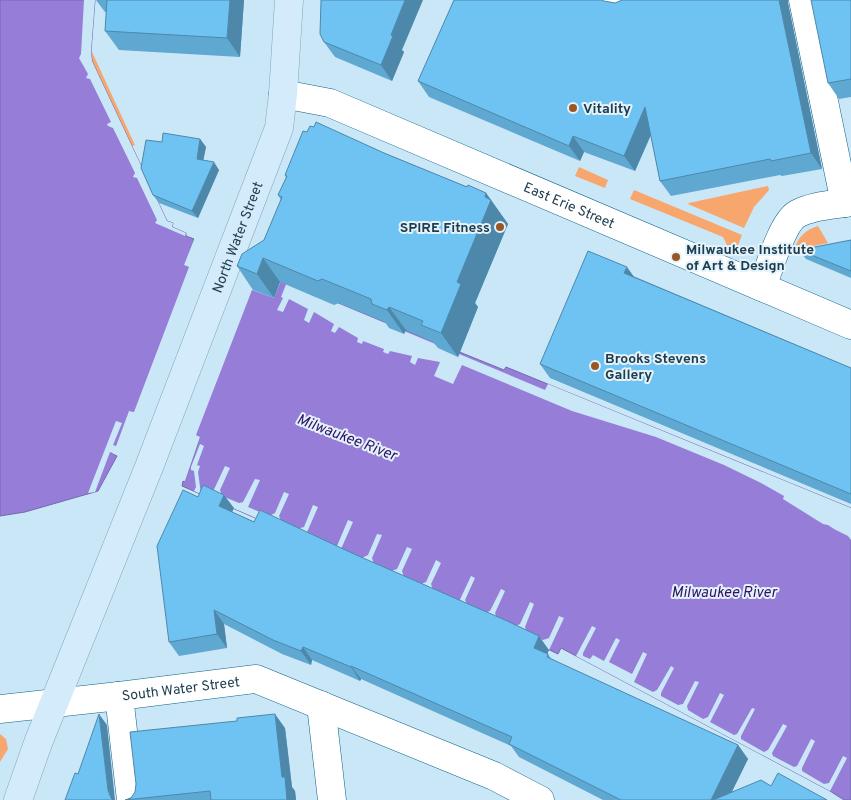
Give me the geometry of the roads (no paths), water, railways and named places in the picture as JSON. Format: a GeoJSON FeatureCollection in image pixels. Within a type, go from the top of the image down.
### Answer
{"type":"FeatureCollection","features":[{"type":"Feature","properties":{"kind":"main road","name":"North Water Street"},"geometry":{"type":"LineString","coordinates":[[54,703],[149,467],[278,128],[283,94],[290,0]]}},
{"type":"Feature","properties":{"kind":"main road"},"geometry":{"type":"LineString","coordinates":[[18,800],[54,703]]}},
{"type":"Feature","properties":{"kind":"street"},"geometry":{"type":"LineString","coordinates":[[616,0],[622,3],[635,0]]}},
{"type":"Feature","properties":{"kind":"street"},"geometry":{"type":"LineString","coordinates":[[762,287],[785,227],[793,217],[808,210],[848,202],[803,0]]}},
{"type":"Feature","properties":{"kind":"street","name":"East Erie Street"},"geometry":{"type":"LineString","coordinates":[[283,94],[330,103],[851,325]]}},
{"type":"Feature","properties":{"kind":"street","name":"South Water Street"},"geometry":{"type":"LineString","coordinates":[[0,709],[256,679],[494,776],[540,800]]}},
{"type":"Feature","properties":{"kind":"street"},"geometry":{"type":"LineString","coordinates":[[118,696],[131,800]]}},
{"type":"Feature","properties":{"kind":"street"},"geometry":{"type":"LineString","coordinates":[[321,706],[332,800]]}},
{"type":"Feature","properties":{"kind":"water","name":"Milwaukee River"},"geometry":{"type":"Polygon","coordinates":[[[0,0],[95,0],[92,61],[167,221],[173,223],[172,227],[194,239],[185,265],[252,290],[279,279],[504,370],[506,367],[851,508],[851,800],[844,800],[561,648],[558,654],[457,606],[182,486],[200,437],[130,411],[116,446],[111,453],[117,456],[98,491],[25,512],[0,516],[0,0]]]}},
{"type":"Feature","properties":{"kind":"place","name":"Vitality"},"geometry":{"type":"Point","coordinates":[573,108]}},
{"type":"Feature","properties":{"kind":"place","name":"SPIRE Fitness"},"geometry":{"type":"Point","coordinates":[500,227]}},
{"type":"Feature","properties":{"kind":"place","name":"Milwaukee Institute of Art & Design"},"geometry":{"type":"Point","coordinates":[676,257]}},
{"type":"Feature","properties":{"kind":"place","name":"Brooks Stevens Gallery"},"geometry":{"type":"Point","coordinates":[595,366]}}]}
